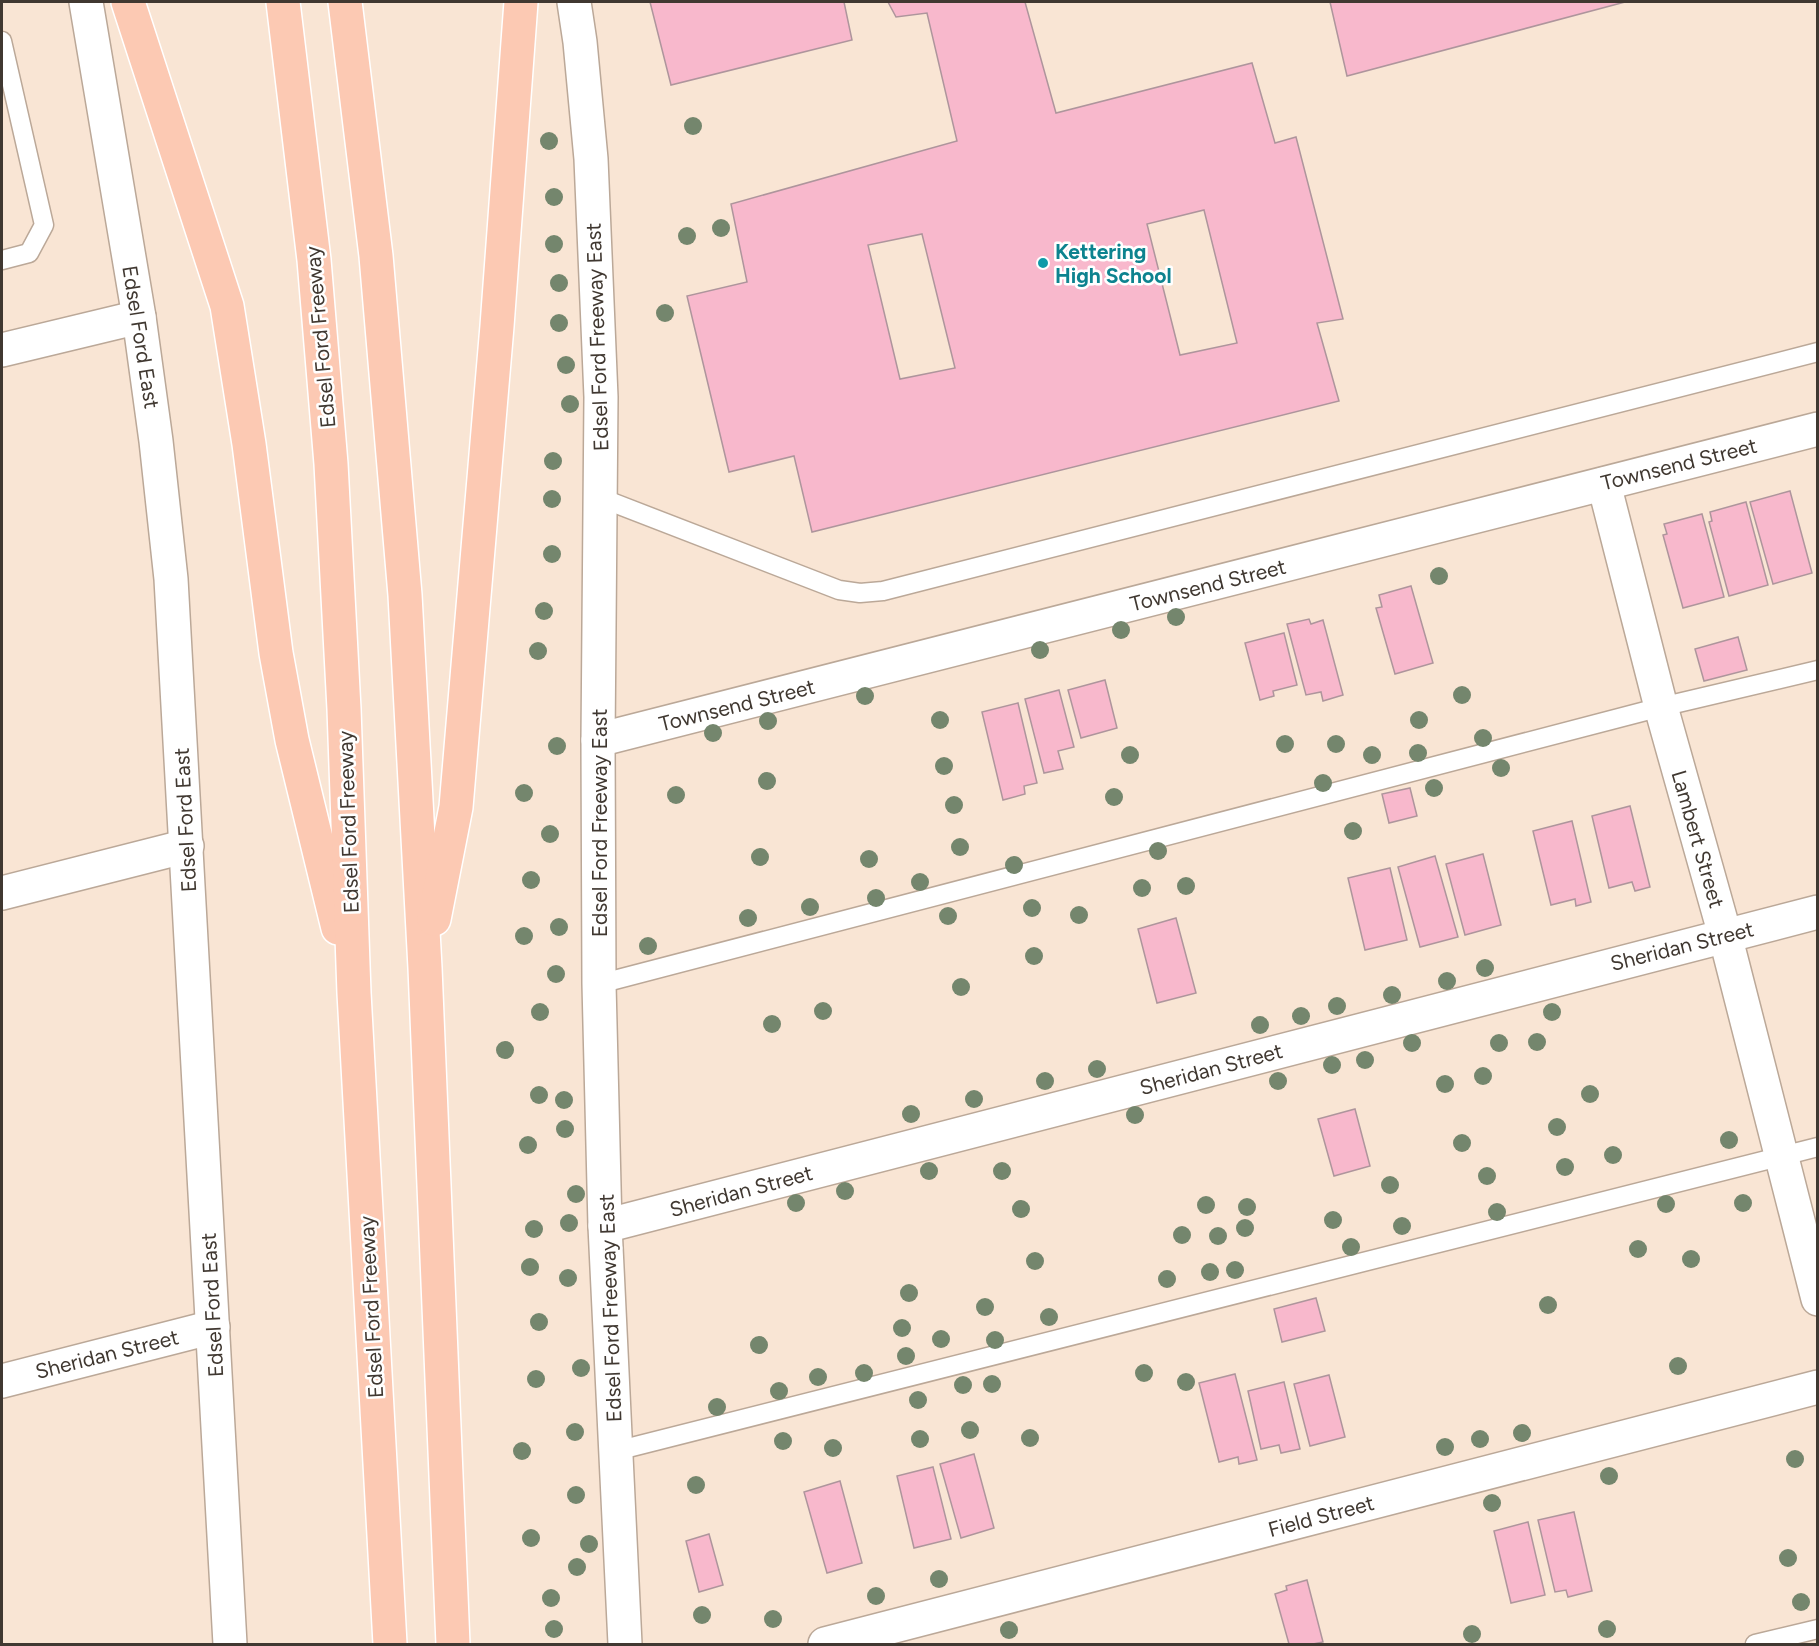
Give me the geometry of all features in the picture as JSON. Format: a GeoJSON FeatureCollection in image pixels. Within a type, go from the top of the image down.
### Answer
{"type":"FeatureCollection","features":[{"type":"Feature","properties":{"kind":"highway"},"geometry":{"type":"LineString","coordinates":[[128,2],[228,306],[249,444],[276,653],[288,718],[354,993]]}},
{"type":"Feature","properties":{"kind":"highway","name":"Edsel Ford Freeway"},"geometry":{"type":"LineString","coordinates":[[283,2],[315,260],[331,464],[344,709],[354,993],[390,1644]]}},
{"type":"Feature","properties":{"kind":"highway"},"geometry":{"type":"LineString","coordinates":[[345,2],[376,256],[405,595],[424,968],[453,1644]]}},
{"type":"Feature","properties":{"kind":"highway"},"geometry":{"type":"LineString","coordinates":[[424,968],[456,807],[496,338],[521,2]]}},
{"type":"Feature","properties":{"kind":"street","name":"Edsel Ford East"},"geometry":{"type":"LineString","coordinates":[[86,2],[139,317],[156,441],[171,579],[230,1644]]}},
{"type":"Feature","properties":{"kind":"street","name":"Edsel Ford Freeway East"},"geometry":{"type":"LineString","coordinates":[[574,2],[591,159],[602,397],[598,740],[599,984],[605,1226],[625,1644]]}},
{"type":"Feature","properties":{"kind":"street"},"geometry":{"type":"LineString","coordinates":[[2,350],[139,317]]}},
{"type":"Feature","properties":{"kind":"street","name":"Townsend Street"},"geometry":{"type":"LineString","coordinates":[[598,740],[1818,429]]}},
{"type":"Feature","properties":{"kind":"street","name":"Lambert Street"},"geometry":{"type":"LineString","coordinates":[[1604,484],[1661,707],[1725,935],[1818,1299]]}},
{"type":"Feature","properties":{"kind":"street"},"geometry":{"type":"LineString","coordinates":[[2,893],[187,846]]}},
{"type":"Feature","properties":{"kind":"street","name":"Sheridan Street"},"geometry":{"type":"LineString","coordinates":[[605,1226],[1818,912]]}},
{"type":"Feature","properties":{"kind":"street","name":"Sheridan Street"},"geometry":{"type":"LineString","coordinates":[[2,1381],[213,1327]]}},
{"type":"Feature","properties":{"kind":"street","name":"Field Street"},"geometry":{"type":"LineString","coordinates":[[825,1644],[1818,1387]]}},
{"type":"Feature","properties":{"kind":"lane"},"geometry":{"type":"LineString","coordinates":[[2,41],[45,225],[29,253],[2,260]]}},
{"type":"Feature","properties":{"kind":"lane"},"geometry":{"type":"LineString","coordinates":[[601,498],[838,590],[860,593],[883,591],[1818,351]]}},
{"type":"Feature","properties":{"kind":"lane"},"geometry":{"type":"LineString","coordinates":[[599,984],[1661,707],[1818,670]]}},
{"type":"Feature","properties":{"kind":"lane"},"geometry":{"type":"LineString","coordinates":[[616,1451],[1818,1147]]}},
{"type":"Feature","properties":{"kind":"lane"},"geometry":{"type":"LineString","coordinates":[[1755,1644],[1818,1629]]}},
{"type":"Feature","properties":{"kind":"building"},"geometry":{"type":"Polygon","coordinates":[[[650,2],[844,2],[852,40],[671,85],[650,2]]]}},
{"type":"Feature","properties":{"kind":"building","name":"Kettering High School"},"geometry":{"type":"Polygon","coordinates":[[[888,2],[1025,2],[1056,113],[1252,63],[1275,143],[1296,137],[1343,319],[1317,323],[1339,401],[812,532],[794,456],[729,472],[687,296],[747,282],[731,204],[957,141],[927,13],[896,17],[888,2]],[[1204,210],[1147,224],[1180,355],[1237,343],[1204,210]],[[922,234],[868,245],[900,379],[955,368],[922,234]]]}},
{"type":"Feature","properties":{"kind":"building"},"geometry":{"type":"Polygon","coordinates":[[[1330,2],[1625,2],[1347,76],[1330,2]]]}},
{"type":"Feature","properties":{"kind":"building"},"geometry":{"type":"Polygon","coordinates":[[[1790,491],[1812,573],[1773,584],[1750,502],[1790,491]]]}},
{"type":"Feature","properties":{"kind":"building"},"geometry":{"type":"Polygon","coordinates":[[[1746,502],[1768,585],[1729,596],[1709,522],[1712,521],[1710,512],[1746,502]]]}},
{"type":"Feature","properties":{"kind":"building"},"geometry":{"type":"Polygon","coordinates":[[[1702,514],[1724,597],[1683,608],[1663,535],[1667,534],[1664,524],[1702,514]]]}},
{"type":"Feature","properties":{"kind":"building"},"geometry":{"type":"Polygon","coordinates":[[[1411,586],[1433,663],[1395,674],[1376,608],[1382,607],[1379,595],[1411,586]]]}},
{"type":"Feature","properties":{"kind":"building"},"geometry":{"type":"Polygon","coordinates":[[[1309,619],[1311,624],[1323,620],[1343,695],[1323,701],[1321,692],[1306,695],[1287,624],[1309,619]]]}},
{"type":"Feature","properties":{"kind":"building"},"geometry":{"type":"Polygon","coordinates":[[[1284,633],[1297,685],[1273,691],[1274,696],[1260,700],[1245,643],[1284,633]]]}},
{"type":"Feature","properties":{"kind":"building"},"geometry":{"type":"Polygon","coordinates":[[[1738,637],[1747,670],[1704,681],[1695,649],[1738,637]]]}},
{"type":"Feature","properties":{"kind":"building"},"geometry":{"type":"Polygon","coordinates":[[[1105,680],[1117,728],[1081,738],[1068,690],[1105,680]]]}},
{"type":"Feature","properties":{"kind":"building"},"geometry":{"type":"Polygon","coordinates":[[[1059,690],[1074,747],[1058,751],[1063,769],[1044,773],[1025,699],[1059,690]]]}},
{"type":"Feature","properties":{"kind":"building"},"geometry":{"type":"Polygon","coordinates":[[[1018,703],[1037,783],[1024,786],[1025,794],[1003,800],[982,712],[1018,703]]]}},
{"type":"Feature","properties":{"kind":"building"},"geometry":{"type":"Polygon","coordinates":[[[1410,788],[1417,816],[1389,823],[1382,794],[1410,788]]]}},
{"type":"Feature","properties":{"kind":"building"},"geometry":{"type":"Polygon","coordinates":[[[1630,806],[1650,887],[1635,891],[1632,882],[1609,888],[1592,816],[1630,806]]]}},
{"type":"Feature","properties":{"kind":"building"},"geometry":{"type":"Polygon","coordinates":[[[1572,821],[1591,902],[1576,906],[1575,899],[1551,905],[1533,831],[1572,821]]]}},
{"type":"Feature","properties":{"kind":"building"},"geometry":{"type":"Polygon","coordinates":[[[1483,854],[1501,925],[1465,935],[1446,864],[1483,854]]]}},
{"type":"Feature","properties":{"kind":"building"},"geometry":{"type":"Polygon","coordinates":[[[1435,856],[1458,937],[1420,947],[1398,867],[1435,856]]]}},
{"type":"Feature","properties":{"kind":"building"},"geometry":{"type":"Polygon","coordinates":[[[1390,868],[1407,940],[1365,950],[1348,878],[1390,868]]]}},
{"type":"Feature","properties":{"kind":"building"},"geometry":{"type":"Polygon","coordinates":[[[1176,918],[1196,993],[1157,1003],[1138,929],[1176,918]]]}},
{"type":"Feature","properties":{"kind":"building"},"geometry":{"type":"Polygon","coordinates":[[[1355,1109],[1370,1166],[1334,1176],[1318,1119],[1355,1109]]]}},
{"type":"Feature","properties":{"kind":"building"},"geometry":{"type":"Polygon","coordinates":[[[1316,1298],[1325,1331],[1282,1342],[1274,1309],[1316,1298]]]}},
{"type":"Feature","properties":{"kind":"building"},"geometry":{"type":"Polygon","coordinates":[[[1235,1374],[1257,1460],[1239,1464],[1238,1457],[1219,1462],[1199,1383],[1235,1374]]]}},
{"type":"Feature","properties":{"kind":"building"},"geometry":{"type":"Polygon","coordinates":[[[1329,1375],[1345,1437],[1310,1446],[1294,1384],[1329,1375]]]}},
{"type":"Feature","properties":{"kind":"building"},"geometry":{"type":"Polygon","coordinates":[[[1284,1382],[1300,1449],[1281,1453],[1279,1445],[1261,1449],[1248,1391],[1284,1382]]]}},
{"type":"Feature","properties":{"kind":"building"},"geometry":{"type":"Polygon","coordinates":[[[974,1454],[994,1528],[961,1538],[940,1464],[974,1454]]]}},
{"type":"Feature","properties":{"kind":"building"},"geometry":{"type":"Polygon","coordinates":[[[933,1467],[951,1539],[914,1548],[897,1476],[933,1467]]]}},
{"type":"Feature","properties":{"kind":"building"},"geometry":{"type":"Polygon","coordinates":[[[840,1481],[862,1563],[827,1573],[804,1492],[840,1481]]]}},
{"type":"Feature","properties":{"kind":"building"},"geometry":{"type":"Polygon","coordinates":[[[1574,1512],[1592,1591],[1568,1597],[1566,1590],[1555,1592],[1538,1520],[1574,1512]]]}},
{"type":"Feature","properties":{"kind":"building"},"geometry":{"type":"Polygon","coordinates":[[[1528,1522],[1545,1595],[1511,1603],[1494,1531],[1528,1522]]]}},
{"type":"Feature","properties":{"kind":"building"},"geometry":{"type":"Polygon","coordinates":[[[709,1534],[723,1585],[699,1592],[686,1541],[709,1534]]]}},
{"type":"Feature","properties":{"kind":"building"},"geometry":{"type":"Polygon","coordinates":[[[1307,1580],[1323,1642],[1289,1644],[1275,1594],[1287,1590],[1286,1586],[1307,1580]]]}},
{"type":"Feature","properties":{"kind":"place","name":"Kettering High School"},"geometry":{"type":"Point","coordinates":[1043,263]}}]}
